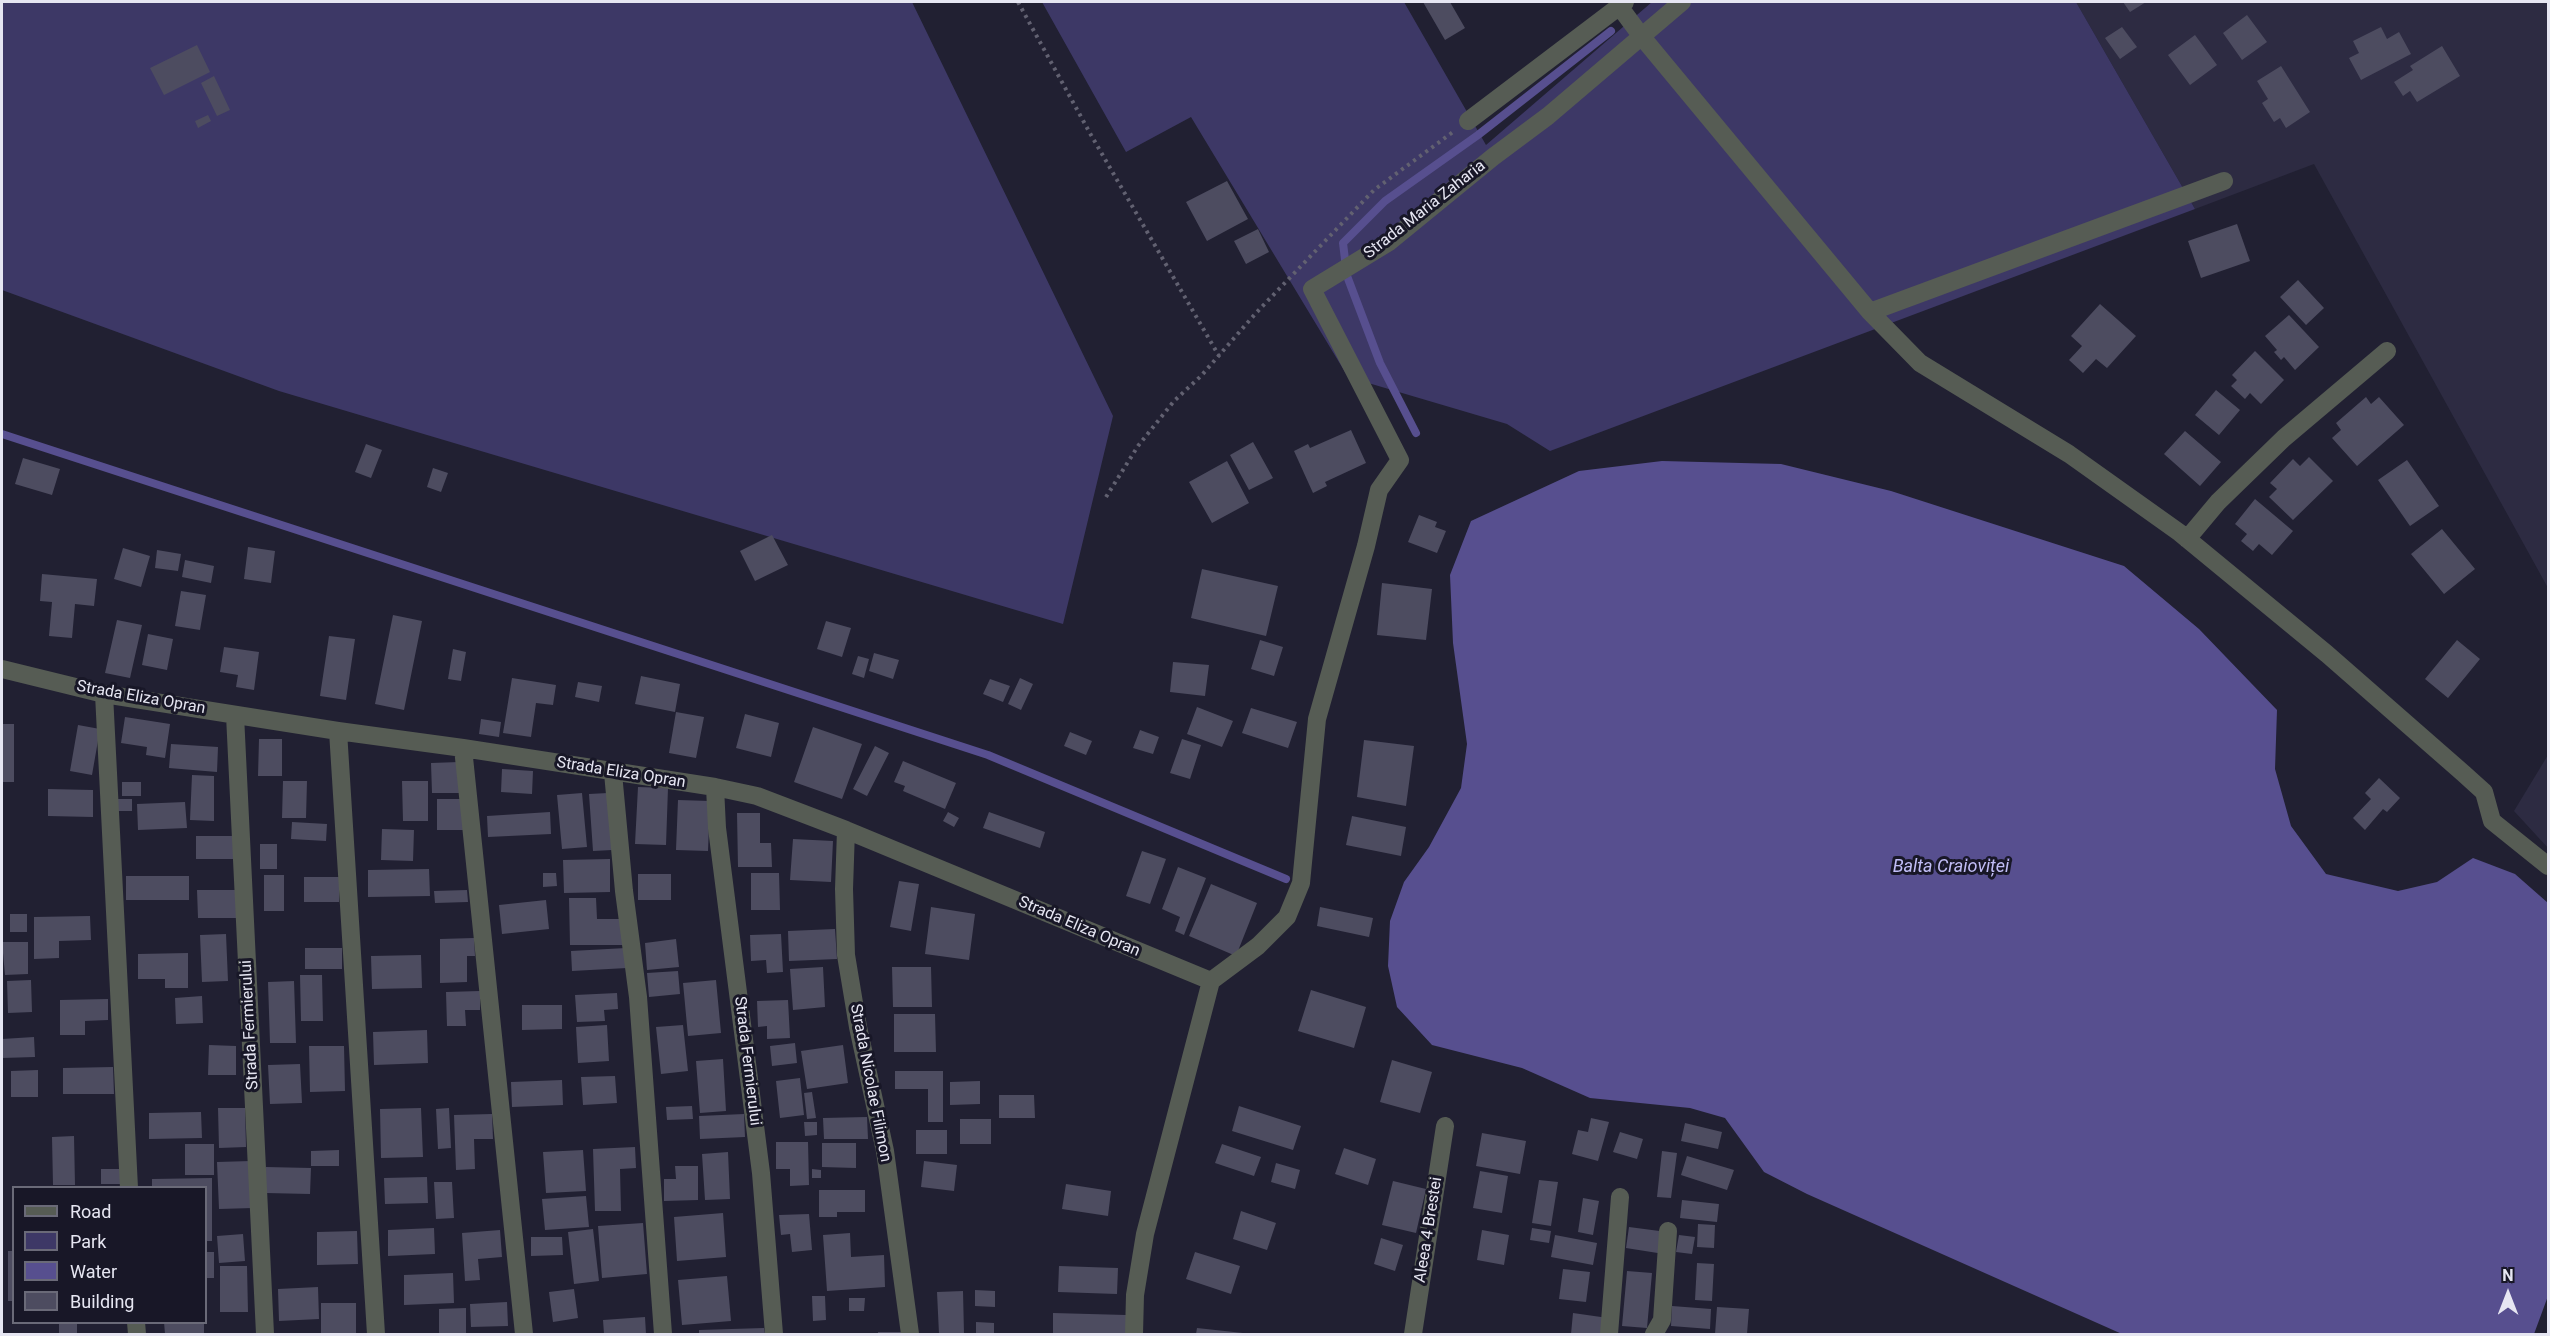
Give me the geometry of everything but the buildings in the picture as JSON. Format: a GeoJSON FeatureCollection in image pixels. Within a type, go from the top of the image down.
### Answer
{"type":"FeatureCollection","features":[{"type":"Feature","properties":{"kind":"street","name":"Strada Maria Zaharia"},"geometry":{"type":"LineString","coordinates":[[1210,981],[1258,946],[1287,917],[1301,883],[1317,719],[1366,546],[1379,490],[1400,460],[1312,289],[1389,242],[1493,157],[1548,116],[1682,2]]}},
{"type":"Feature","properties":{"kind":"street"},"geometry":{"type":"LineString","coordinates":[[1468,121],[1622,4],[1642,37],[1870,312],[1920,363],[2069,454],[2187,539],[2327,654],[2470,779],[2484,792],[2492,820],[2548,866]]}},
{"type":"Feature","properties":{"kind":"street"},"geometry":{"type":"LineString","coordinates":[[1870,312],[2224,181]]}},
{"type":"Feature","properties":{"kind":"street"},"geometry":{"type":"LineString","coordinates":[[2187,539],[2218,502],[2284,438],[2387,351]]}},
{"type":"Feature","properties":{"kind":"street","name":"Strada Eliza Opran"},"geometry":{"type":"LineString","coordinates":[[2,669],[104,694],[715,787],[757,796],[846,830],[1210,981]]}},
{"type":"Feature","properties":{"kind":"street"},"geometry":{"type":"LineString","coordinates":[[104,694],[129,1186]]}},
{"type":"Feature","properties":{"kind":"street","name":"Strada Fermierului"},"geometry":{"type":"LineString","coordinates":[[235,715],[265,1335]]}},
{"type":"Feature","properties":{"kind":"street"},"geometry":{"type":"LineString","coordinates":[[338,731],[376,1335]]}},
{"type":"Feature","properties":{"kind":"street"},"geometry":{"type":"LineString","coordinates":[[463,748],[524,1335]]}},
{"type":"Feature","properties":{"kind":"street"},"geometry":{"type":"LineString","coordinates":[[613,772],[624,891],[638,997],[663,1335]]}},
{"type":"Feature","properties":{"kind":"street","name":"Strada Fermierului"},"geometry":{"type":"LineString","coordinates":[[715,787],[717,828],[761,1173],[774,1335]]}},
{"type":"Feature","properties":{"kind":"street","name":"Strada Nicolae Filimon"},"geometry":{"type":"LineString","coordinates":[[846,830],[844,889],[846,955],[858,1027],[885,1151],[910,1335]]}},
{"type":"Feature","properties":{"kind":"street"},"geometry":{"type":"LineString","coordinates":[[1134,1335],[1135,1295],[1145,1234],[1210,981]]}},
{"type":"Feature","properties":{"kind":"street","name":"Aleea 4 Brestei"},"geometry":{"type":"LineString","coordinates":[[1413,1335],[1445,1126]]}},
{"type":"Feature","properties":{"kind":"street"},"geometry":{"type":"LineString","coordinates":[[1608,1335],[1620,1197]]}},
{"type":"Feature","properties":{"kind":"street"},"geometry":{"type":"LineString","coordinates":[[1654,1335],[1662,1320],[1668,1231]]}},
{"type":"Feature","properties":{"kind":"path"},"geometry":{"type":"LineString","coordinates":[[1018,2],[1091,135],[1219,356]]}},
{"type":"Feature","properties":{"kind":"path"},"geometry":{"type":"LineString","coordinates":[[1106,497],[1138,446],[1174,401],[1201,376],[1256,312],[1374,190],[1468,121]]}},
{"type":"Feature","properties":{"kind":"shaded area"},"geometry":{"type":"Polygon","coordinates":[[[2076,2],[2548,2],[2548,588],[2314,164],[2195,209],[2076,2]]]}},
{"type":"Feature","properties":{"kind":"shaded area"},"geometry":{"type":"Polygon","coordinates":[[[2548,755],[2548,848],[2514,811],[2548,755]]]}},
{"type":"Feature","properties":{"kind":"green space"},"geometry":{"type":"Polygon","coordinates":[[[2,2],[912,2],[1113,416],[1063,624],[279,391],[2,290],[2,2]]]}},
{"type":"Feature","properties":{"kind":"green space"},"geometry":{"type":"Polygon","coordinates":[[[1042,2],[1404,2],[1486,145],[1652,2],[2076,2],[2195,209],[1550,451],[1507,424],[1348,377],[1191,117],[1126,152],[1042,2]]]}},
{"type":"Feature","properties":{"kind":"water","name":"Balta Craioviței"},"geometry":{"type":"Polygon","coordinates":[[[1662,461],[1781,464],[1891,491],[2124,566],[2199,629],[2277,710],[2275,769],[2291,826],[2326,874],[2398,891],[2437,882],[2473,858],[2515,874],[2548,903],[2548,1296],[2534,1334],[2122,1334],[1807,1194],[1764,1172],[1725,1118],[1690,1108],[1590,1098],[1522,1068],[1432,1045],[1397,1007],[1388,966],[1390,921],[1404,882],[1429,847],[1461,788],[1467,744],[1453,643],[1450,575],[1471,521],[1579,471],[1662,461]]]}},
{"type":"Feature","properties":{"kind":"waterway"},"geometry":{"type":"LineString","coordinates":[[1416,433],[1380,363],[1347,276],[1343,243],[1385,201],[1478,135],[1611,31]]}},
{"type":"Feature","properties":{"kind":"waterway"},"geometry":{"type":"LineString","coordinates":[[2,434],[988,755],[1286,879]]}}]}
